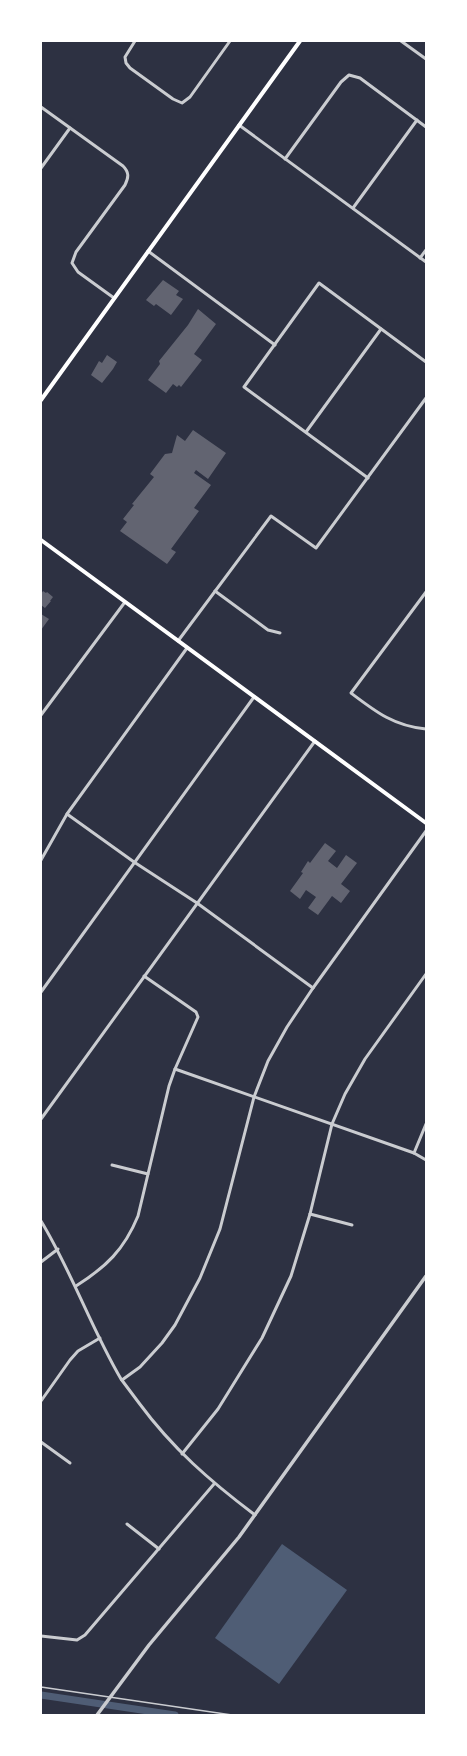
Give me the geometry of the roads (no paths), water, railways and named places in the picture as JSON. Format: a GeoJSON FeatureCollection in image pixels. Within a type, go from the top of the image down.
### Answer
{"type":"FeatureCollection","features":[{"type":"Feature","properties":{"kind":"main road"},"geometry":{"type":"LineString","coordinates":[[41,400],[300,41]]}},
{"type":"Feature","properties":{"kind":"main road"},"geometry":{"type":"LineString","coordinates":[[41,540],[426,824]]}},
{"type":"Feature","properties":{"kind":"street"},"geometry":{"type":"LineString","coordinates":[[135,41],[126,54],[125,61],[130,68],[172,99],[182,103],[190,97],[230,41]]}},
{"type":"Feature","properties":{"kind":"street"},"geometry":{"type":"LineString","coordinates":[[402,41],[426,59]]}},
{"type":"Feature","properties":{"kind":"street"},"geometry":{"type":"LineString","coordinates":[[285,159],[341,82],[349,75],[360,78],[426,127]]}},
{"type":"Feature","properties":{"kind":"street"},"geometry":{"type":"LineString","coordinates":[[41,107],[123,166],[128,174],[125,185],[76,252],[72,263],[78,272],[114,298]]}},
{"type":"Feature","properties":{"kind":"street"},"geometry":{"type":"LineString","coordinates":[[353,208],[417,120]]}},
{"type":"Feature","properties":{"kind":"street"},"geometry":{"type":"LineString","coordinates":[[239,125],[426,262]]}},
{"type":"Feature","properties":{"kind":"street"},"geometry":{"type":"LineString","coordinates":[[41,168],[70,128]]}},
{"type":"Feature","properties":{"kind":"street"},"geometry":{"type":"LineString","coordinates":[[420,258],[426,250]]}},
{"type":"Feature","properties":{"kind":"street"},"geometry":{"type":"LineString","coordinates":[[148,251],[275,344]]}},
{"type":"Feature","properties":{"kind":"street"},"geometry":{"type":"LineString","coordinates":[[368,478],[244,387],[319,283],[426,362]]}},
{"type":"Feature","properties":{"kind":"street"},"geometry":{"type":"LineString","coordinates":[[306,432],[381,329]]}},
{"type":"Feature","properties":{"kind":"street"},"geometry":{"type":"LineString","coordinates":[[178,642],[271,516],[316,548],[426,398]]}},
{"type":"Feature","properties":{"kind":"street"},"geometry":{"type":"LineString","coordinates":[[215,591],[268,630],[280,633]]}},
{"type":"Feature","properties":{"kind":"street"},"geometry":{"type":"LineString","coordinates":[[426,592],[352,693],[383,717],[410,728],[426,729]]}},
{"type":"Feature","properties":{"kind":"street"},"geometry":{"type":"LineString","coordinates":[[41,715],[125,602]]}},
{"type":"Feature","properties":{"kind":"street"},"geometry":{"type":"LineString","coordinates":[[41,860],[67,814],[187,648]]}},
{"type":"Feature","properties":{"kind":"street"},"geometry":{"type":"LineString","coordinates":[[41,992],[254,697]]}},
{"type":"Feature","properties":{"kind":"street"},"geometry":{"type":"LineString","coordinates":[[41,1119],[315,741]]}},
{"type":"Feature","properties":{"kind":"street"},"geometry":{"type":"LineString","coordinates":[[67,814],[134,862],[197,903],[313,988]]}},
{"type":"Feature","properties":{"kind":"street"},"geometry":{"type":"LineString","coordinates":[[122,1380],[140,1366],[162,1343],[175,1325],[203,1272],[220,1229],[254,1096],[268,1061],[287,1027],[313,988],[426,831]]}},
{"type":"Feature","properties":{"kind":"street"},"geometry":{"type":"LineString","coordinates":[[182,1454],[206,1426],[230,1393],[262,1338],[291,1276],[310,1214],[332,1124],[345,1094],[365,1059],[426,974]]}},
{"type":"Feature","properties":{"kind":"street"},"geometry":{"type":"LineString","coordinates":[[76,1286],[98,1272],[109,1262],[125,1243],[138,1216],[163,1108],[175,1069],[198,1015],[196,1012],[144,976]]}},
{"type":"Feature","properties":{"kind":"street"},"geometry":{"type":"LineString","coordinates":[[175,1069],[414,1153],[426,1160]]}},
{"type":"Feature","properties":{"kind":"street"},"geometry":{"type":"LineString","coordinates":[[414,1153],[426,1124]]}},
{"type":"Feature","properties":{"kind":"street"},"geometry":{"type":"LineString","coordinates":[[112,1165],[148,1174]]}},
{"type":"Feature","properties":{"kind":"street"},"geometry":{"type":"LineString","coordinates":[[310,1214],[352,1225]]}},
{"type":"Feature","properties":{"kind":"street"},"geometry":{"type":"LineString","coordinates":[[41,1221],[58,1249],[100,1338],[122,1380],[151,1419],[182,1454],[214,1484],[255,1515]]}},
{"type":"Feature","properties":{"kind":"street"},"geometry":{"type":"LineString","coordinates":[[41,1262],[58,1249]]}},
{"type":"Feature","properties":{"kind":"street"},"geometry":{"type":"LineString","coordinates":[[97,1715],[149,1645],[229,1550],[426,1276]]}},
{"type":"Feature","properties":{"kind":"street"},"geometry":{"type":"LineString","coordinates":[[41,1401],[78,1351],[100,1338]]}},
{"type":"Feature","properties":{"kind":"street"},"geometry":{"type":"LineString","coordinates":[[41,1442],[70,1463]]}},
{"type":"Feature","properties":{"kind":"street"},"geometry":{"type":"LineString","coordinates":[[41,1636],[68,1640],[81,1639],[214,1484]]}},
{"type":"Feature","properties":{"kind":"street"},"geometry":{"type":"LineString","coordinates":[[127,1524],[158,1549]]}},
{"type":"Feature","properties":{"kind":"lane"},"geometry":{"type":"LineString","coordinates":[[41,1687],[232,1715]]}},
{"type":"Feature","properties":{"kind":"water"},"geometry":{"type":"Polygon","coordinates":[[[282,1544],[347,1590],[279,1684],[215,1638],[282,1544]]]}},
{"type":"Feature","properties":{"kind":"waterway"},"geometry":{"type":"LineString","coordinates":[[41,1695],[175,1715]]}}]}
